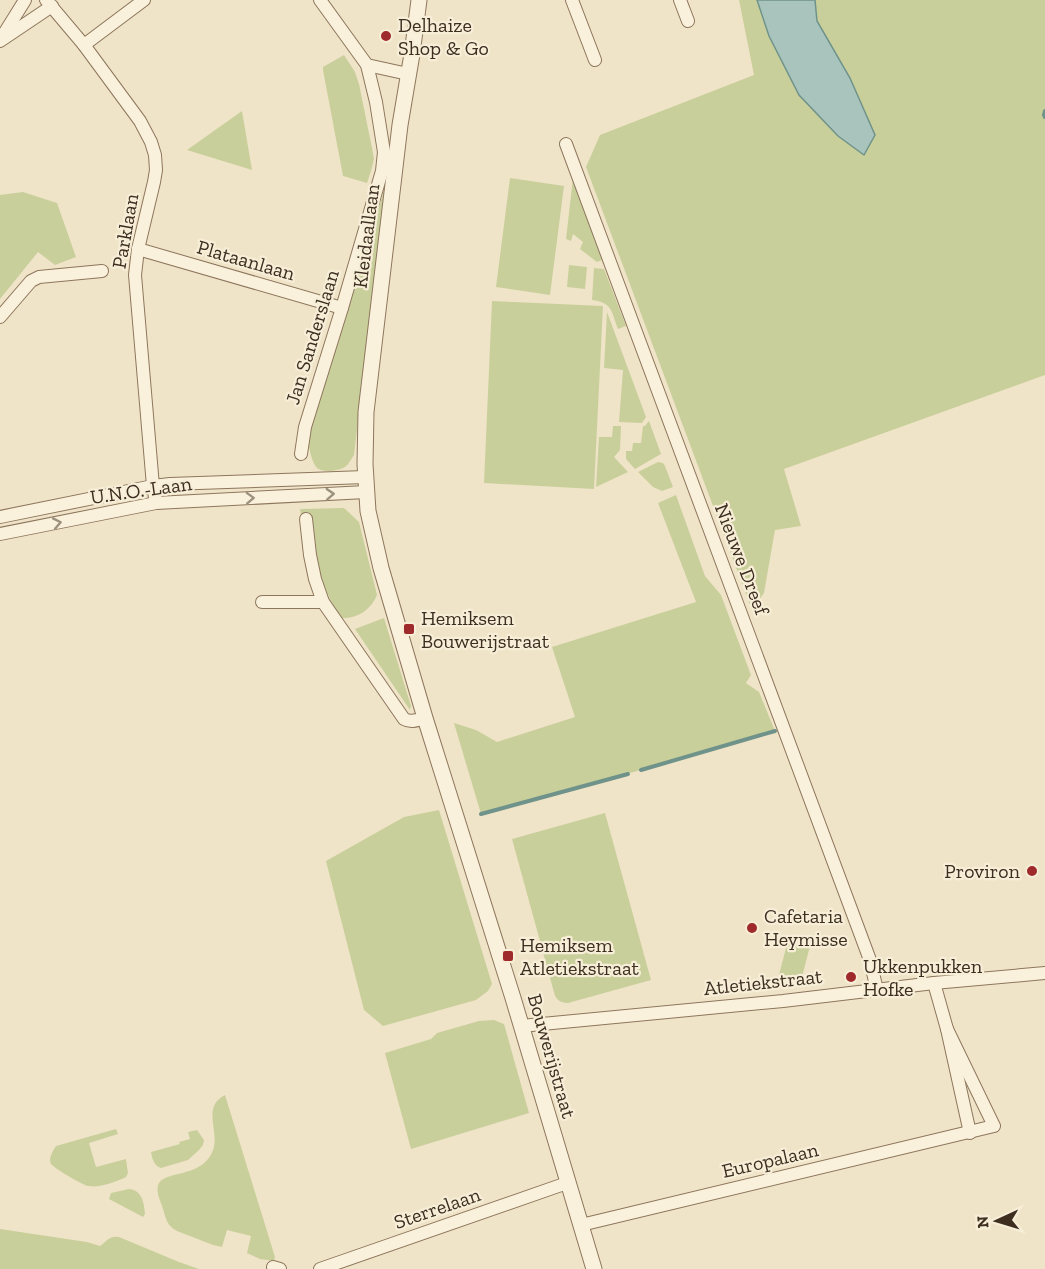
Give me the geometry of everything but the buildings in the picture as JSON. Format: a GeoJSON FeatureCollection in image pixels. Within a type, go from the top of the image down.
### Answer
{"type":"FeatureCollection","features":[{"type":"Feature","properties":{"kind":"street"},"geometry":{"type":"LineString","coordinates":[[0,40],[25,0]]}},
{"type":"Feature","properties":{"kind":"street"},"geometry":{"type":"LineString","coordinates":[[84,45],[144,0]]}},
{"type":"Feature","properties":{"kind":"street","name":"Jan Sanderslaan"},"geometry":{"type":"LineString","coordinates":[[301,454],[305,428],[384,162],[381,132],[367,65],[320,0]]}},
{"type":"Feature","properties":{"kind":"street","name":"Kleidaallaan"},"geometry":{"type":"LineString","coordinates":[[365,484],[366,412],[400,125],[419,0]]}},
{"type":"Feature","properties":{"kind":"street"},"geometry":{"type":"LineString","coordinates":[[572,0],[595,60]]}},
{"type":"Feature","properties":{"kind":"street"},"geometry":{"type":"LineString","coordinates":[[680,0],[688,21]]}},
{"type":"Feature","properties":{"kind":"street"},"geometry":{"type":"LineString","coordinates":[[0,40],[49,3]]}},
{"type":"Feature","properties":{"kind":"street","name":"Parklaan"},"geometry":{"type":"LineString","coordinates":[[49,3],[84,45],[140,121],[155,155],[154,182],[138,249],[135,275],[156,504]]}},
{"type":"Feature","properties":{"kind":"street"},"geometry":{"type":"LineString","coordinates":[[367,65],[408,74]]}},
{"type":"Feature","properties":{"kind":"street","name":"Nieuwe Dreef"},"geometry":{"type":"LineString","coordinates":[[566,144],[870,960],[877,990]]}},
{"type":"Feature","properties":{"kind":"street","name":"Plataanlaan"},"geometry":{"type":"LineString","coordinates":[[138,249],[342,308]]}},
{"type":"Feature","properties":{"kind":"street"},"geometry":{"type":"LineString","coordinates":[[0,317],[31,280],[39,277],[102,271]]}},
{"type":"Feature","properties":{"kind":"street"},"geometry":{"type":"LineString","coordinates":[[289,479],[289,496]]}},
{"type":"Feature","properties":{"kind":"street","name":"U.N.O.-Laan"},"geometry":{"type":"LineString","coordinates":[[0,517],[153,486],[289,479],[365,484]]}},
{"type":"Feature","properties":{"kind":"street","name":"U.N.O.-Laan"},"geometry":{"type":"LineString","coordinates":[[0,534],[156,504],[289,496],[365,484]]}},
{"type":"Feature","properties":{"kind":"street","name":"Bouwerijstraat"},"geometry":{"type":"LineString","coordinates":[[365,484],[376,549],[425,718],[594,1269]]}},
{"type":"Feature","properties":{"kind":"street"},"geometry":{"type":"LineString","coordinates":[[306,519],[310,555],[323,603],[404,719],[414,721],[425,718]]}},
{"type":"Feature","properties":{"kind":"street"},"geometry":{"type":"LineString","coordinates":[[262,602],[323,603]]}},
{"type":"Feature","properties":{"kind":"street","name":"Atletiekstraat"},"geometry":{"type":"LineString","coordinates":[[521,1026],[1045,973]]}},
{"type":"Feature","properties":{"kind":"street","name":"Europalaan"},"geometry":{"type":"LineString","coordinates":[[934,983],[947,1029],[969,1132]]}},
{"type":"Feature","properties":{"kind":"street","name":"Europalaan"},"geometry":{"type":"LineString","coordinates":[[580,1226],[994,1126],[947,1029]]}},
{"type":"Feature","properties":{"kind":"street","name":"Sterrelaan"},"geometry":{"type":"LineString","coordinates":[[320,1269],[567,1183]]}},
{"type":"Feature","properties":{"kind":"green space"},"geometry":{"type":"Polygon","coordinates":[[[739,0],[757,0],[769,36],[875,135],[850,78],[817,21],[815,0],[1045,0],[1045,375],[784,469],[801,526],[775,530],[764,593],[752,610],[586,167],[600,135],[754,75],[739,0]]]}},
{"type":"Feature","properties":{"kind":"green space"},"geometry":{"type":"Polygon","coordinates":[[[344,55],[355,72],[359,84],[374,159],[367,183],[343,176],[323,70],[323,67],[344,55]]]}},
{"type":"Feature","properties":{"kind":"green space"},"geometry":{"type":"Polygon","coordinates":[[[242,111],[252,170],[187,150],[242,111]]]}},
{"type":"Feature","properties":{"kind":"green space"},"geometry":{"type":"Polygon","coordinates":[[[391,149],[354,455],[345,467],[323,471],[313,462],[308,435],[384,191],[391,149]]]}},
{"type":"Feature","properties":{"kind":"green space"},"geometry":{"type":"Polygon","coordinates":[[[510,178],[564,186],[550,295],[496,287],[510,178]]]}},
{"type":"Feature","properties":{"kind":"green space"},"geometry":{"type":"Polygon","coordinates":[[[573,178],[606,263],[603,264],[602,260],[597,262],[580,249],[583,242],[573,234],[571,241],[566,239],[573,178]]]}},
{"type":"Feature","properties":{"kind":"green space"},"geometry":{"type":"Polygon","coordinates":[[[23,192],[57,203],[76,257],[55,265],[38,252],[0,299],[0,195],[23,192]]]}},
{"type":"Feature","properties":{"kind":"green space"},"geometry":{"type":"Polygon","coordinates":[[[569,265],[587,267],[585,289],[567,287],[569,265]]]}},
{"type":"Feature","properties":{"kind":"green space"},"geometry":{"type":"Polygon","coordinates":[[[594,268],[604,269],[626,326],[618,329],[608,306],[592,300],[594,268]]]}},
{"type":"Feature","properties":{"kind":"green space"},"geometry":{"type":"Polygon","coordinates":[[[492,301],[603,306],[594,489],[484,483],[492,301]]]}},
{"type":"Feature","properties":{"kind":"green space"},"geometry":{"type":"Polygon","coordinates":[[[607,312],[646,417],[642,423],[619,422],[623,370],[604,368],[607,312]]]}},
{"type":"Feature","properties":{"kind":"green space"},"geometry":{"type":"Polygon","coordinates":[[[649,421],[661,454],[635,469],[626,459],[626,451],[632,451],[633,443],[641,443],[643,426],[649,421]]]}},
{"type":"Feature","properties":{"kind":"green space"},"geometry":{"type":"Polygon","coordinates":[[[613,426],[621,426],[620,450],[614,457],[628,472],[596,487],[599,437],[612,437],[613,426]]]}},
{"type":"Feature","properties":{"kind":"green space"},"geometry":{"type":"Polygon","coordinates":[[[658,462],[665,466],[673,487],[662,491],[653,487],[638,472],[658,462]]]}},
{"type":"Feature","properties":{"kind":"green space"},"geometry":{"type":"Polygon","coordinates":[[[676,495],[705,576],[721,595],[751,675],[746,683],[759,692],[775,731],[481,814],[454,723],[476,730],[497,742],[575,717],[552,647],[696,602],[658,503],[676,495]]]}},
{"type":"Feature","properties":{"kind":"green space"},"geometry":{"type":"Polygon","coordinates":[[[344,508],[359,522],[377,595],[363,612],[353,617],[341,618],[323,581],[307,515],[301,515],[300,509],[344,508]]]}},
{"type":"Feature","properties":{"kind":"green space"},"geometry":{"type":"Polygon","coordinates":[[[384,618],[411,706],[410,710],[355,629],[384,618]]]}},
{"type":"Feature","properties":{"kind":"green space"},"geometry":{"type":"Polygon","coordinates":[[[439,810],[492,984],[488,991],[476,1000],[383,1026],[364,1010],[326,861],[404,817],[439,810]]]}},
{"type":"Feature","properties":{"kind":"green space"},"geometry":{"type":"Polygon","coordinates":[[[605,813],[651,980],[564,1003],[555,996],[512,839],[605,813]]]}},
{"type":"Feature","properties":{"kind":"green space"},"geometry":{"type":"Polygon","coordinates":[[[788,940],[810,946],[801,981],[779,975],[788,940]]]}},
{"type":"Feature","properties":{"kind":"green space"},"geometry":{"type":"Polygon","coordinates":[[[494,1020],[504,1024],[529,1113],[411,1149],[385,1053],[431,1039],[437,1033],[479,1021],[494,1020]]]}},
{"type":"Feature","properties":{"kind":"green space"},"geometry":{"type":"Polygon","coordinates":[[[225,1095],[275,1257],[274,1261],[260,1259],[247,1253],[251,1236],[227,1230],[222,1247],[177,1231],[167,1222],[159,1198],[158,1186],[161,1181],[192,1170],[208,1159],[215,1143],[214,1106],[225,1095]]]}},
{"type":"Feature","properties":{"kind":"green space"},"geometry":{"type":"Polygon","coordinates":[[[116,1129],[118,1134],[89,1143],[96,1167],[126,1159],[128,1173],[126,1177],[113,1183],[88,1186],[51,1164],[50,1157],[56,1146],[116,1129]]]}},
{"type":"Feature","properties":{"kind":"green space"},"geometry":{"type":"Polygon","coordinates":[[[197,1130],[204,1140],[203,1145],[188,1160],[161,1168],[155,1164],[151,1152],[180,1144],[179,1142],[190,1139],[188,1132],[197,1130]]]}},
{"type":"Feature","properties":{"kind":"green space"},"geometry":{"type":"Polygon","coordinates":[[[129,1189],[140,1194],[142,1198],[145,1214],[143,1217],[109,1199],[111,1193],[129,1189]]]}},
{"type":"Feature","properties":{"kind":"green space"},"geometry":{"type":"Polygon","coordinates":[[[0,1229],[100,1246],[110,1238],[119,1237],[199,1269],[0,1269],[0,1229]]]}},
{"type":"Feature","properties":{"kind":"water"},"geometry":{"type":"Polygon","coordinates":[[[757,0],[815,0],[817,21],[850,78],[875,135],[864,155],[838,136],[799,95],[769,36],[757,0]]]}},
{"type":"Feature","properties":{"kind":"waterway"},"geometry":{"type":"LineString","coordinates":[[1045,111],[1045,117]]}},
{"type":"Feature","properties":{"kind":"waterway"},"geometry":{"type":"LineString","coordinates":[[641,770],[775,731]]}},
{"type":"Feature","properties":{"kind":"waterway"},"geometry":{"type":"LineString","coordinates":[[481,814],[628,774]]}},
{"type":"Feature","properties":{"kind":"place","name":"Delhaize Shop & Go"},"geometry":{"type":"Point","coordinates":[386,36]}},
{"type":"Feature","properties":{"kind":"place","name":"Hemiksem Bouwerijstraat"},"geometry":{"type":"Point","coordinates":[409,629]}},
{"type":"Feature","properties":{"kind":"place","name":"Proviron"},"geometry":{"type":"Point","coordinates":[1032,871]}},
{"type":"Feature","properties":{"kind":"place","name":"Cafetaria Heymisse"},"geometry":{"type":"Point","coordinates":[752,928]}},
{"type":"Feature","properties":{"kind":"place","name":"Hemiksem Atletiekstraat"},"geometry":{"type":"Point","coordinates":[508,956]}},
{"type":"Feature","properties":{"kind":"place","name":"Ukkenpukken Hofke"},"geometry":{"type":"Point","coordinates":[851,977]}}]}
